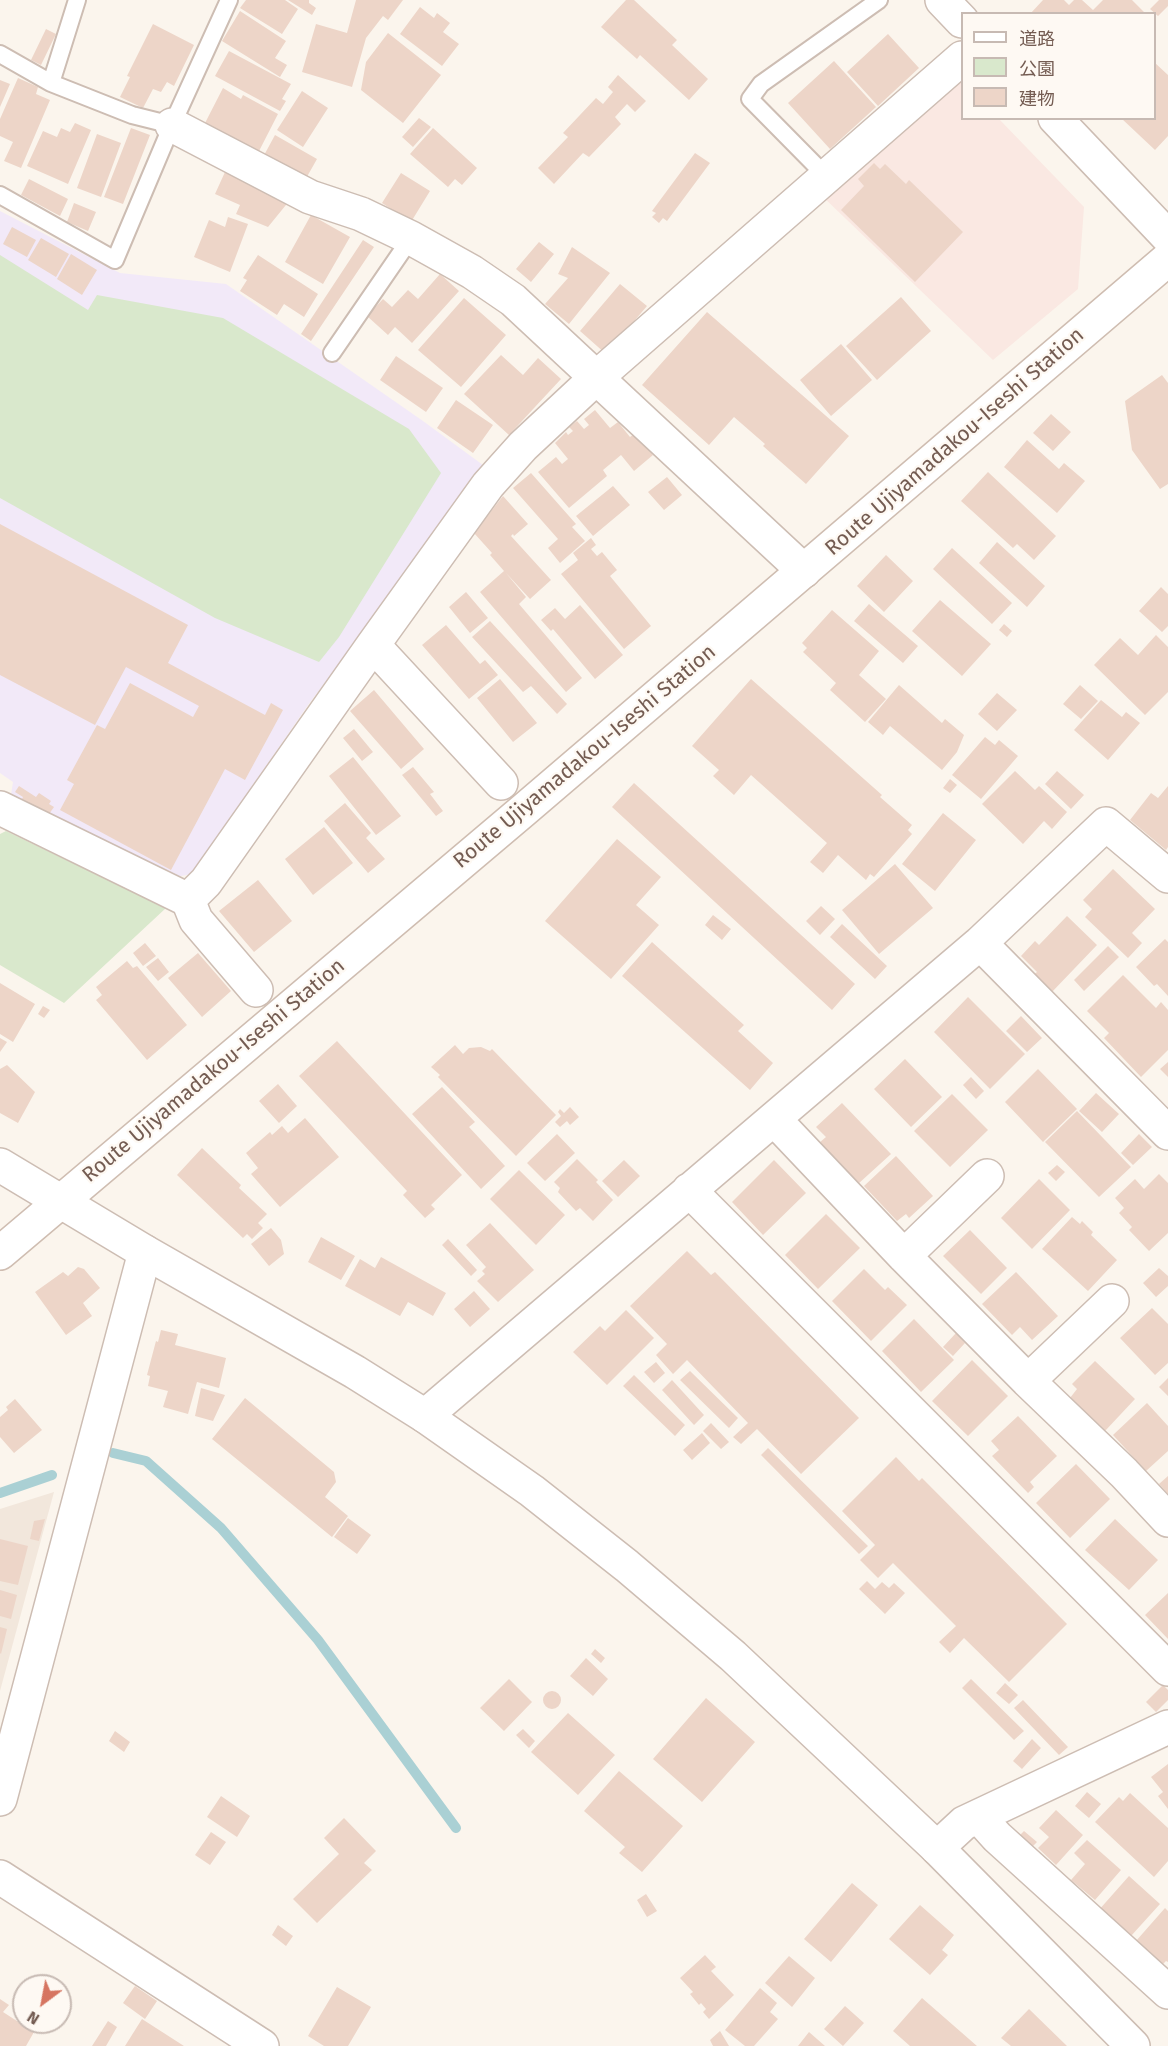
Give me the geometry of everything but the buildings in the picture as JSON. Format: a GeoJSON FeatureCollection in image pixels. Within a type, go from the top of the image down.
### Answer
{"type":"FeatureCollection","features":[{"type":"Feature","properties":{"kind":"street"},"geometry":{"type":"LineString","coordinates":[[942,0],[961,19]]}},
{"type":"Feature","properties":{"kind":"street"},"geometry":{"type":"LineString","coordinates":[[188,900],[206,882],[488,485],[523,446],[597,377],[961,60]]}},
{"type":"Feature","properties":{"kind":"street"},"geometry":{"type":"LineString","coordinates":[[1057,120],[1168,237]]}},
{"type":"Feature","properties":{"kind":"street"},"geometry":{"type":"LineString","coordinates":[[172,125],[310,197],[361,214],[411,238],[472,272],[513,300],[804,571]]}},
{"type":"Feature","properties":{"kind":"street","name":"Route Ujiyamadakou-Iseshi Station"},"geometry":{"type":"LineString","coordinates":[[0,1253],[1168,259]]}},
{"type":"Feature","properties":{"kind":"street"},"geometry":{"type":"LineString","coordinates":[[373,645],[501,783]]}},
{"type":"Feature","properties":{"kind":"street"},"geometry":{"type":"LineString","coordinates":[[0,808],[188,900],[196,920],[256,990]]}},
{"type":"Feature","properties":{"kind":"street"},"geometry":{"type":"LineString","coordinates":[[425,1416],[980,944],[1106,824],[1168,876]]}},
{"type":"Feature","properties":{"kind":"street"},"geometry":{"type":"LineString","coordinates":[[980,944],[1168,1133]]}},
{"type":"Feature","properties":{"kind":"street"},"geometry":{"type":"LineString","coordinates":[[774,1119],[904,1256],[1028,1381],[1124,1473],[1168,1520]]}},
{"type":"Feature","properties":{"kind":"street"},"geometry":{"type":"LineString","coordinates":[[0,1165],[145,1252],[355,1372],[425,1416],[532,1491],[627,1566],[733,1656],[937,1848],[1133,2046]]}},
{"type":"Feature","properties":{"kind":"street"},"geometry":{"type":"LineString","coordinates":[[904,1256],[987,1176]]}},
{"type":"Feature","properties":{"kind":"street"},"geometry":{"type":"LineString","coordinates":[[689,1190],[1168,1669]]}},
{"type":"Feature","properties":{"kind":"street"},"geometry":{"type":"LineString","coordinates":[[0,1799],[145,1252]]}},
{"type":"Feature","properties":{"kind":"street"},"geometry":{"type":"LineString","coordinates":[[1028,1381],[1112,1301]]}},
{"type":"Feature","properties":{"kind":"street"},"geometry":{"type":"LineString","coordinates":[[937,1848],[964,1823],[1168,1727]]}},
{"type":"Feature","properties":{"kind":"street"},"geometry":{"type":"LineString","coordinates":[[979,1817],[997,1837],[1168,1992]]}},
{"type":"Feature","properties":{"kind":"street"},"geometry":{"type":"LineString","coordinates":[[0,1877],[262,2046]]}},
{"type":"Feature","properties":{"kind":"lane"},"geometry":{"type":"LineString","coordinates":[[51,83],[77,0]]}},
{"type":"Feature","properties":{"kind":"lane"},"geometry":{"type":"LineString","coordinates":[[0,195],[115,260],[172,125],[229,0]]}},
{"type":"Feature","properties":{"kind":"lane"},"geometry":{"type":"LineString","coordinates":[[826,176],[750,99],[760,84],[879,0]]}},
{"type":"Feature","properties":{"kind":"lane"},"geometry":{"type":"LineString","coordinates":[[0,54],[51,83],[132,115],[172,125]]}},
{"type":"Feature","properties":{"kind":"lane"},"geometry":{"type":"LineString","coordinates":[[332,353],[411,238]]}},
{"type":"Feature","properties":{"kind":"shaded area"},"geometry":{"type":"Polygon","coordinates":[[[954,71],[961,79],[961,120],[1000,120],[1084,207],[1078,289],[993,360],[821,195],[954,71]]]}},
{"type":"Feature","properties":{"kind":"shaded area"},"geometry":{"type":"Polygon","coordinates":[[[0,211],[120,273],[226,284],[487,468],[308,705],[192,874],[170,878],[10,801],[13,782],[0,773],[0,211]]]}},
{"type":"Feature","properties":{"kind":"shaded area"},"geometry":{"type":"Polygon","coordinates":[[[54,1492],[0,1691],[0,1509],[54,1492]]]}},
{"type":"Feature","properties":{"kind":"green space"},"geometry":{"type":"Polygon","coordinates":[[[0,255],[88,310],[97,295],[223,318],[409,429],[441,473],[339,637],[319,662],[215,618],[0,498],[0,255]]]}},
{"type":"Feature","properties":{"kind":"green space"},"geometry":{"type":"Polygon","coordinates":[[[6,831],[166,908],[64,1003],[0,965],[0,834],[6,831]]]}},
{"type":"Feature","properties":{"kind":"waterway"},"geometry":{"type":"LineString","coordinates":[[113,1453],[146,1461],[221,1528],[318,1640],[456,1828]]}},
{"type":"Feature","properties":{"kind":"waterway"},"geometry":{"type":"LineString","coordinates":[[0,1493],[52,1475]]}}]}
